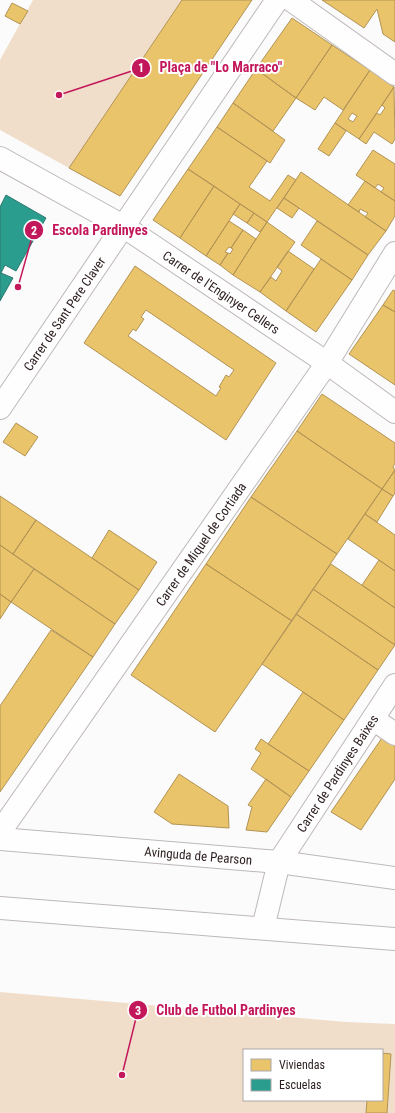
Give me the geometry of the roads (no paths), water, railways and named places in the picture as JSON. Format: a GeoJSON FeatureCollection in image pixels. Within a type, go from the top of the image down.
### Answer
{"type":"FeatureCollection","features":[{"type":"Feature","properties":{"kind":"street","name":"Carrer de Sant Pere Claver"},"geometry":{"type":"LineString","coordinates":[[0,408],[277,0]]}},
{"type":"Feature","properties":{"kind":"street"},"geometry":{"type":"LineString","coordinates":[[291,0],[395,74]]}},
{"type":"Feature","properties":{"kind":"street","name":"Carrer de l'Enginyer Cellers"},"geometry":{"type":"LineString","coordinates":[[0,158],[123,226],[327,363],[395,412]]}},
{"type":"Feature","properties":{"kind":"street","name":"Carrer de Miquel de Cortiada"},"geometry":{"type":"LineString","coordinates":[[0,832],[327,363],[395,253]]}},
{"type":"Feature","properties":{"kind":"street","name":"Carrer de Pardinyes Baixes"},"geometry":{"type":"LineString","coordinates":[[263,928],[279,862],[395,685]]}},
{"type":"Feature","properties":{"kind":"street"},"geometry":{"type":"LineString","coordinates":[[373,719],[395,734]]}},
{"type":"Feature","properties":{"kind":"street","name":"Avinguda de Pearson"},"geometry":{"type":"LineString","coordinates":[[0,839],[279,862],[395,878]]}},
{"type":"Feature","properties":{"kind":"street"},"geometry":{"type":"LineString","coordinates":[[0,908],[395,939]]}},
{"type":"Feature","properties":{"kind":"place","name":"Plaça de \"Lo Marraco\""},"geometry":{"type":"Point","coordinates":[59,95]}},
{"type":"Feature","properties":{"kind":"place","name":"Escola Pardinyes"},"geometry":{"type":"Point","coordinates":[18,287]}},
{"type":"Feature","properties":{"kind":"place","name":"Club de Futbol Pardinyes"},"geometry":{"type":"Point","coordinates":[122,1075]}}]}
